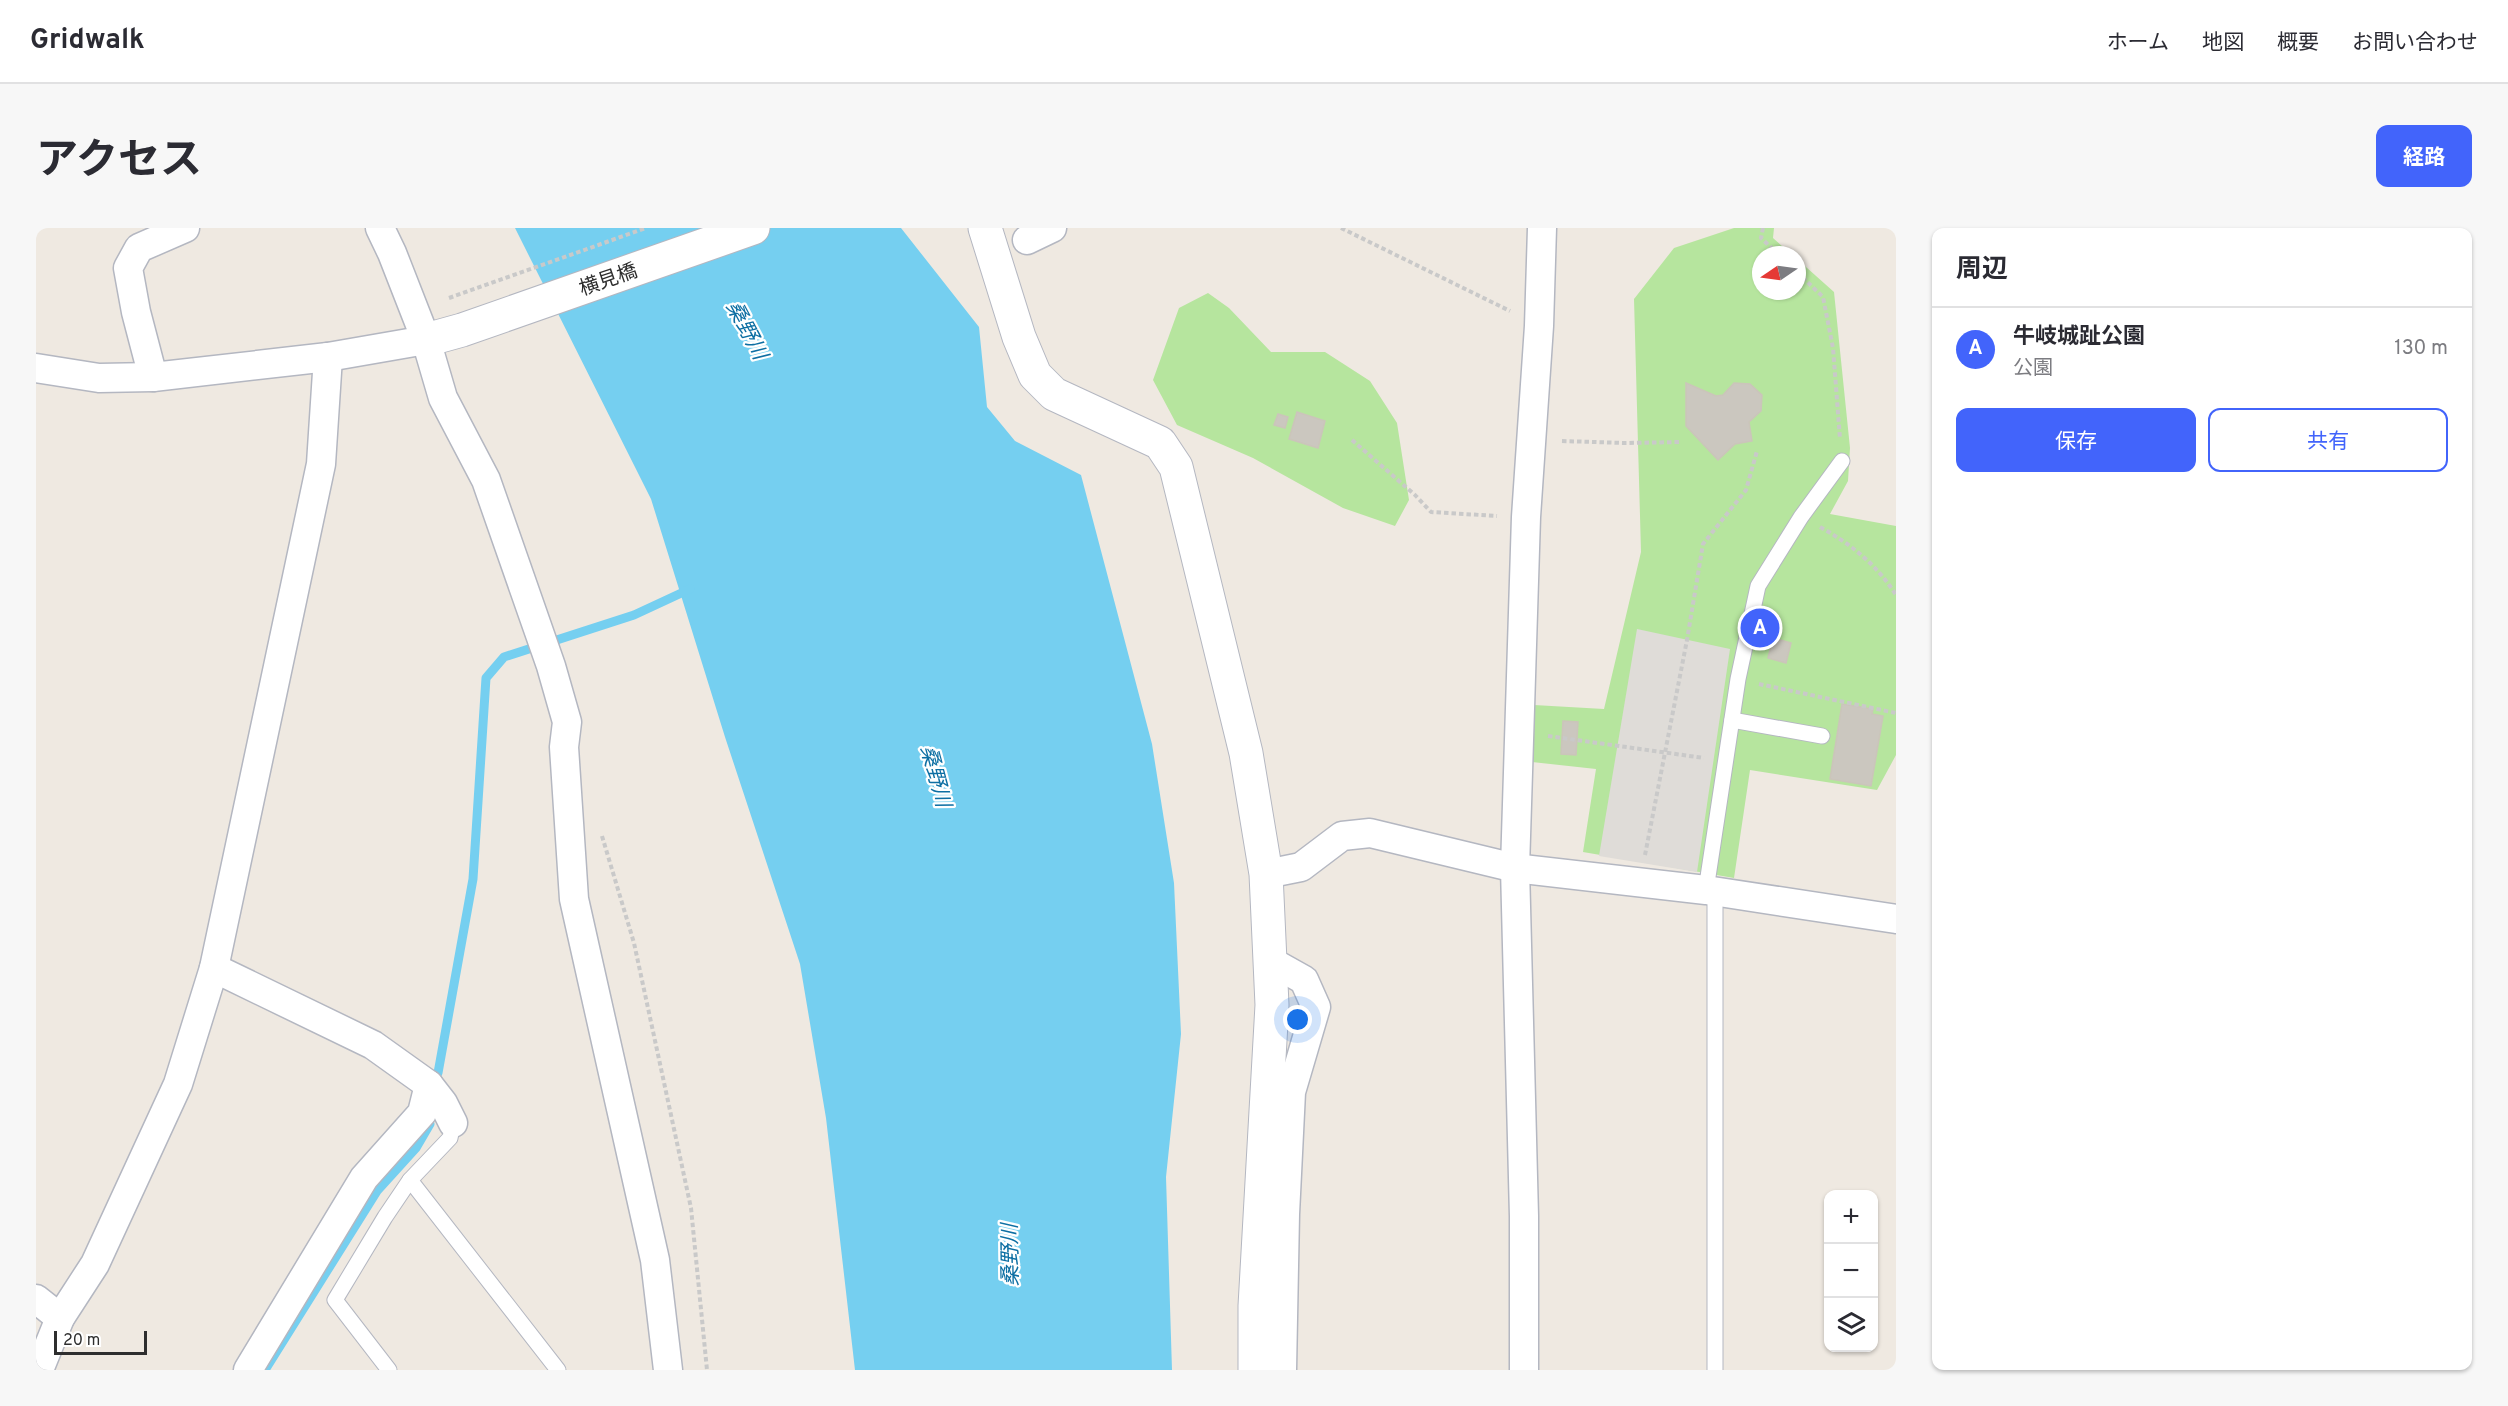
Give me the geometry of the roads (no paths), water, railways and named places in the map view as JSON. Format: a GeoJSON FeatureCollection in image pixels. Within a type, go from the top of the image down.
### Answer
{"type":"FeatureCollection","features":[{"type":"Feature","properties":{"kind":"street"},"geometry":{"type":"LineString","coordinates":[[153,377],[136,312],[128,268],[139,248],[185,228]]}},
{"type":"Feature","properties":{"kind":"street"},"geometry":{"type":"LineString","coordinates":[[380,228],[426,340],[442,398],[486,480],[551,666],[567,722],[564,747],[574,899],[655,1260],[668,1370]]}},
{"type":"Feature","properties":{"kind":"street","name":"横見橋"},"geometry":{"type":"LineString","coordinates":[[426,340],[462,330],[753,228]]}},
{"type":"Feature","properties":{"kind":"street"},"geometry":{"type":"LineString","coordinates":[[985,228],[1019,337],[1035,375],[1054,394],[1160,443],[1176,467],[1246,753],[1266,874],[1272,1005],[1255,1306],[1255,1370]]}},
{"type":"Feature","properties":{"kind":"street"},"geometry":{"type":"LineString","coordinates":[[1524,1370],[1524,1216],[1515,867],[1526,517],[1539,326],[1542,228]]}},
{"type":"Feature","properties":{"kind":"street"},"geometry":{"type":"LineString","coordinates":[[36,368],[99,378],[153,377],[328,357],[426,340]]}},
{"type":"Feature","properties":{"kind":"street"},"geometry":{"type":"LineString","coordinates":[[39,1370],[60,1318],[95,1264],[178,1084],[214,968],[321,464],[328,357]]}},
{"type":"Feature","properties":{"kind":"street"},"geometry":{"type":"LineString","coordinates":[[1266,874],[1300,867],[1342,836],[1370,833],[1515,867],[1711,890],[1896,919]]}},
{"type":"Feature","properties":{"kind":"street"},"geometry":{"type":"LineString","coordinates":[[1270,961],[1304,980],[1316,1007],[1291,1092],[1285,1214],[1282,1370]]}},
{"type":"Feature","properties":{"kind":"street"},"geometry":{"type":"LineString","coordinates":[[214,968],[373,1045],[429,1085],[443,1103],[453,1123]]}},
{"type":"Feature","properties":{"kind":"street"},"geometry":{"type":"LineString","coordinates":[[248,1370],[364,1178],[422,1113],[429,1085]]}},
{"type":"Feature","properties":{"kind":"street"},"geometry":{"type":"LineString","coordinates":[[36,1299],[60,1318]]}},
{"type":"Feature","properties":{"kind":"lane"},"geometry":{"type":"LineString","coordinates":[[1715,1370],[1711,890],[1726,761],[1738,679],[1758,586],[1801,517],[1842,461]]}},
{"type":"Feature","properties":{"kind":"lane"},"geometry":{"type":"LineString","coordinates":[[1732,720],[1822,736]]}},
{"type":"Feature","properties":{"kind":"lane"},"geometry":{"type":"LineString","coordinates":[[389,1370],[335,1300],[410,1180],[450,1138],[453,1123]]}},
{"type":"Feature","properties":{"kind":"lane"},"geometry":{"type":"LineString","coordinates":[[410,1180],[558,1370]]}},
{"type":"Feature","properties":{"kind":"water","name":"桑野川"},"geometry":{"type":"Polygon","coordinates":[[[515,228],[901,228],[979,327],[987,407],[1015,441],[1081,475],[1152,744],[1174,883],[1181,1034],[1166,1177],[1172,1370],[855,1370],[826,1118],[800,964],[725,737],[651,499],[515,228]]]}},
{"type":"Feature","properties":{"kind":"waterway"},"geometry":{"type":"LineString","coordinates":[[438,1073],[473,879],[486,678],[504,657],[634,615],[690,589]]}},
{"type":"Feature","properties":{"kind":"waterway"},"geometry":{"type":"LineString","coordinates":[[265,1370],[377,1191],[416,1148],[430,1124]]}},
{"type":"Feature","properties":{"kind":"place","name":"牛岐城趾公園"},"geometry":{"type":"Point","coordinates":[1760,628]}}]}
